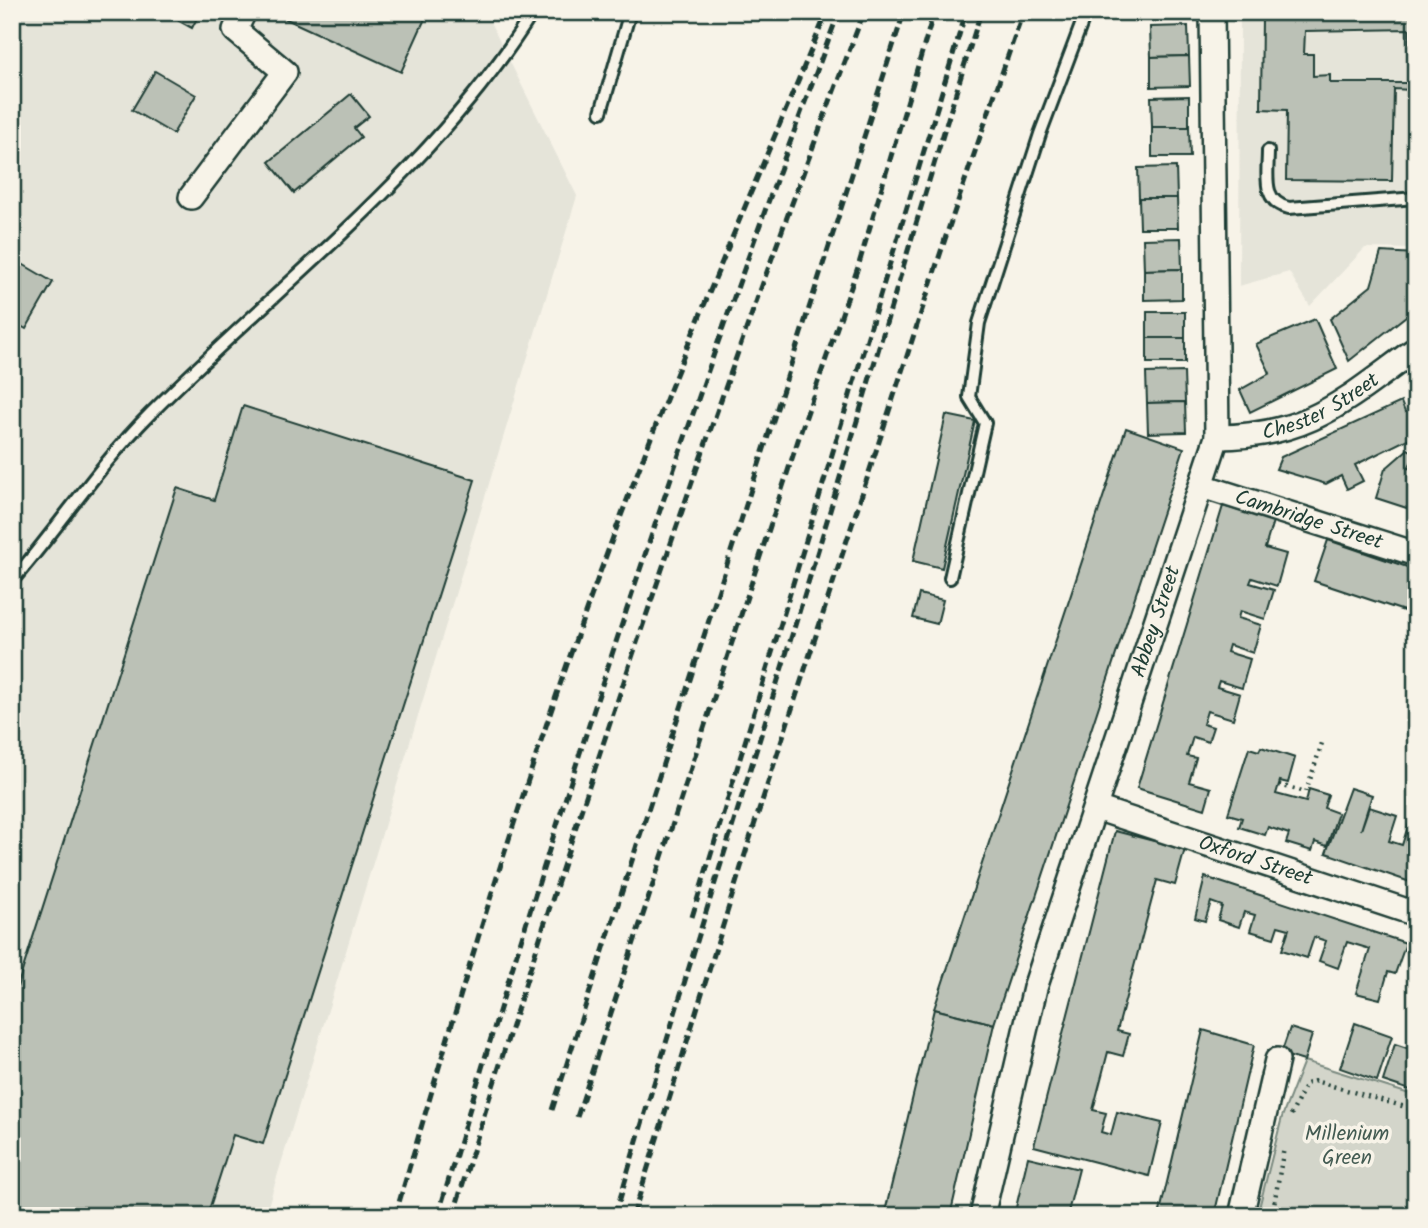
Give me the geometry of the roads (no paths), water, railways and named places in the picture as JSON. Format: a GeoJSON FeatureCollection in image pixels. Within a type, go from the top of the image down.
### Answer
{"type":"FeatureCollection","features":[{"type":"Feature","properties":{"kind":"street"},"geometry":{"type":"LineString","coordinates":[[191,197],[285,72],[235,30],[244,12]]}},
{"type":"Feature","properties":{"kind":"street","name":"Abbey Street"},"geometry":{"type":"LineString","coordinates":[[982,1216],[1035,988],[1217,437],[1212,12]]}},
{"type":"Feature","properties":{"kind":"street","name":"Chester Street"},"geometry":{"type":"LineString","coordinates":[[1217,437],[1255,436],[1290,429],[1327,413],[1416,349]]}},
{"type":"Feature","properties":{"kind":"street","name":"Cambridge Street"},"geometry":{"type":"LineString","coordinates":[[1202,486],[1416,554]]}},
{"type":"Feature","properties":{"kind":"street","name":"Oxford Street"},"geometry":{"type":"LineString","coordinates":[[1096,808],[1416,914]]}},
{"type":"Feature","properties":{"kind":"street"},"geometry":{"type":"LineString","coordinates":[[1241,1216],[1277,1060]]}},
{"type":"Feature","properties":{"kind":"lane"},"geometry":{"type":"LineString","coordinates":[[12,581],[149,415],[397,179],[470,100],[533,12]]}},
{"type":"Feature","properties":{"kind":"lane"},"geometry":{"type":"LineString","coordinates":[[601,112],[630,12]]}},
{"type":"Feature","properties":{"kind":"lane"},"geometry":{"type":"LineString","coordinates":[[950,578],[985,423],[969,397],[979,323],[1040,134],[1086,12]]}},
{"type":"Feature","properties":{"kind":"lane"},"geometry":{"type":"LineString","coordinates":[[1268,150],[1269,196],[1275,205],[1289,208],[1416,198]]}},
{"type":"Feature","properties":{"kind":"railway"},"geometry":{"type":"LineString","coordinates":[[395,1216],[496,880],[579,630],[688,346],[827,12]]}},
{"type":"Feature","properties":{"kind":"railway"},"geometry":{"type":"LineString","coordinates":[[438,1216],[530,912],[626,610],[729,310],[839,12]]}},
{"type":"Feature","properties":{"kind":"railway"},"geometry":{"type":"LineString","coordinates":[[453,1216],[548,912],[648,610],[753,310],[864,12]]}},
{"type":"Feature","properties":{"kind":"railway"},"geometry":{"type":"LineString","coordinates":[[552,1110],[904,12]]}},
{"type":"Feature","properties":{"kind":"railway"},"geometry":{"type":"LineString","coordinates":[[577,1117],[803,425],[858,267],[934,12]]}},
{"type":"Feature","properties":{"kind":"railway"},"geometry":{"type":"LineString","coordinates":[[692,917],[966,12]]}},
{"type":"Feature","properties":{"kind":"railway"},"geometry":{"type":"LineString","coordinates":[[615,1216],[981,12]]}},
{"type":"Feature","properties":{"kind":"railway"},"geometry":{"type":"LineString","coordinates":[[633,1216],[751,835],[947,233],[1023,12]]}},
{"type":"Feature","properties":{"kind":"park label","name":"Millenium Green"},"geometry":{"type":"Point","coordinates":[1347,1146]}}]}
